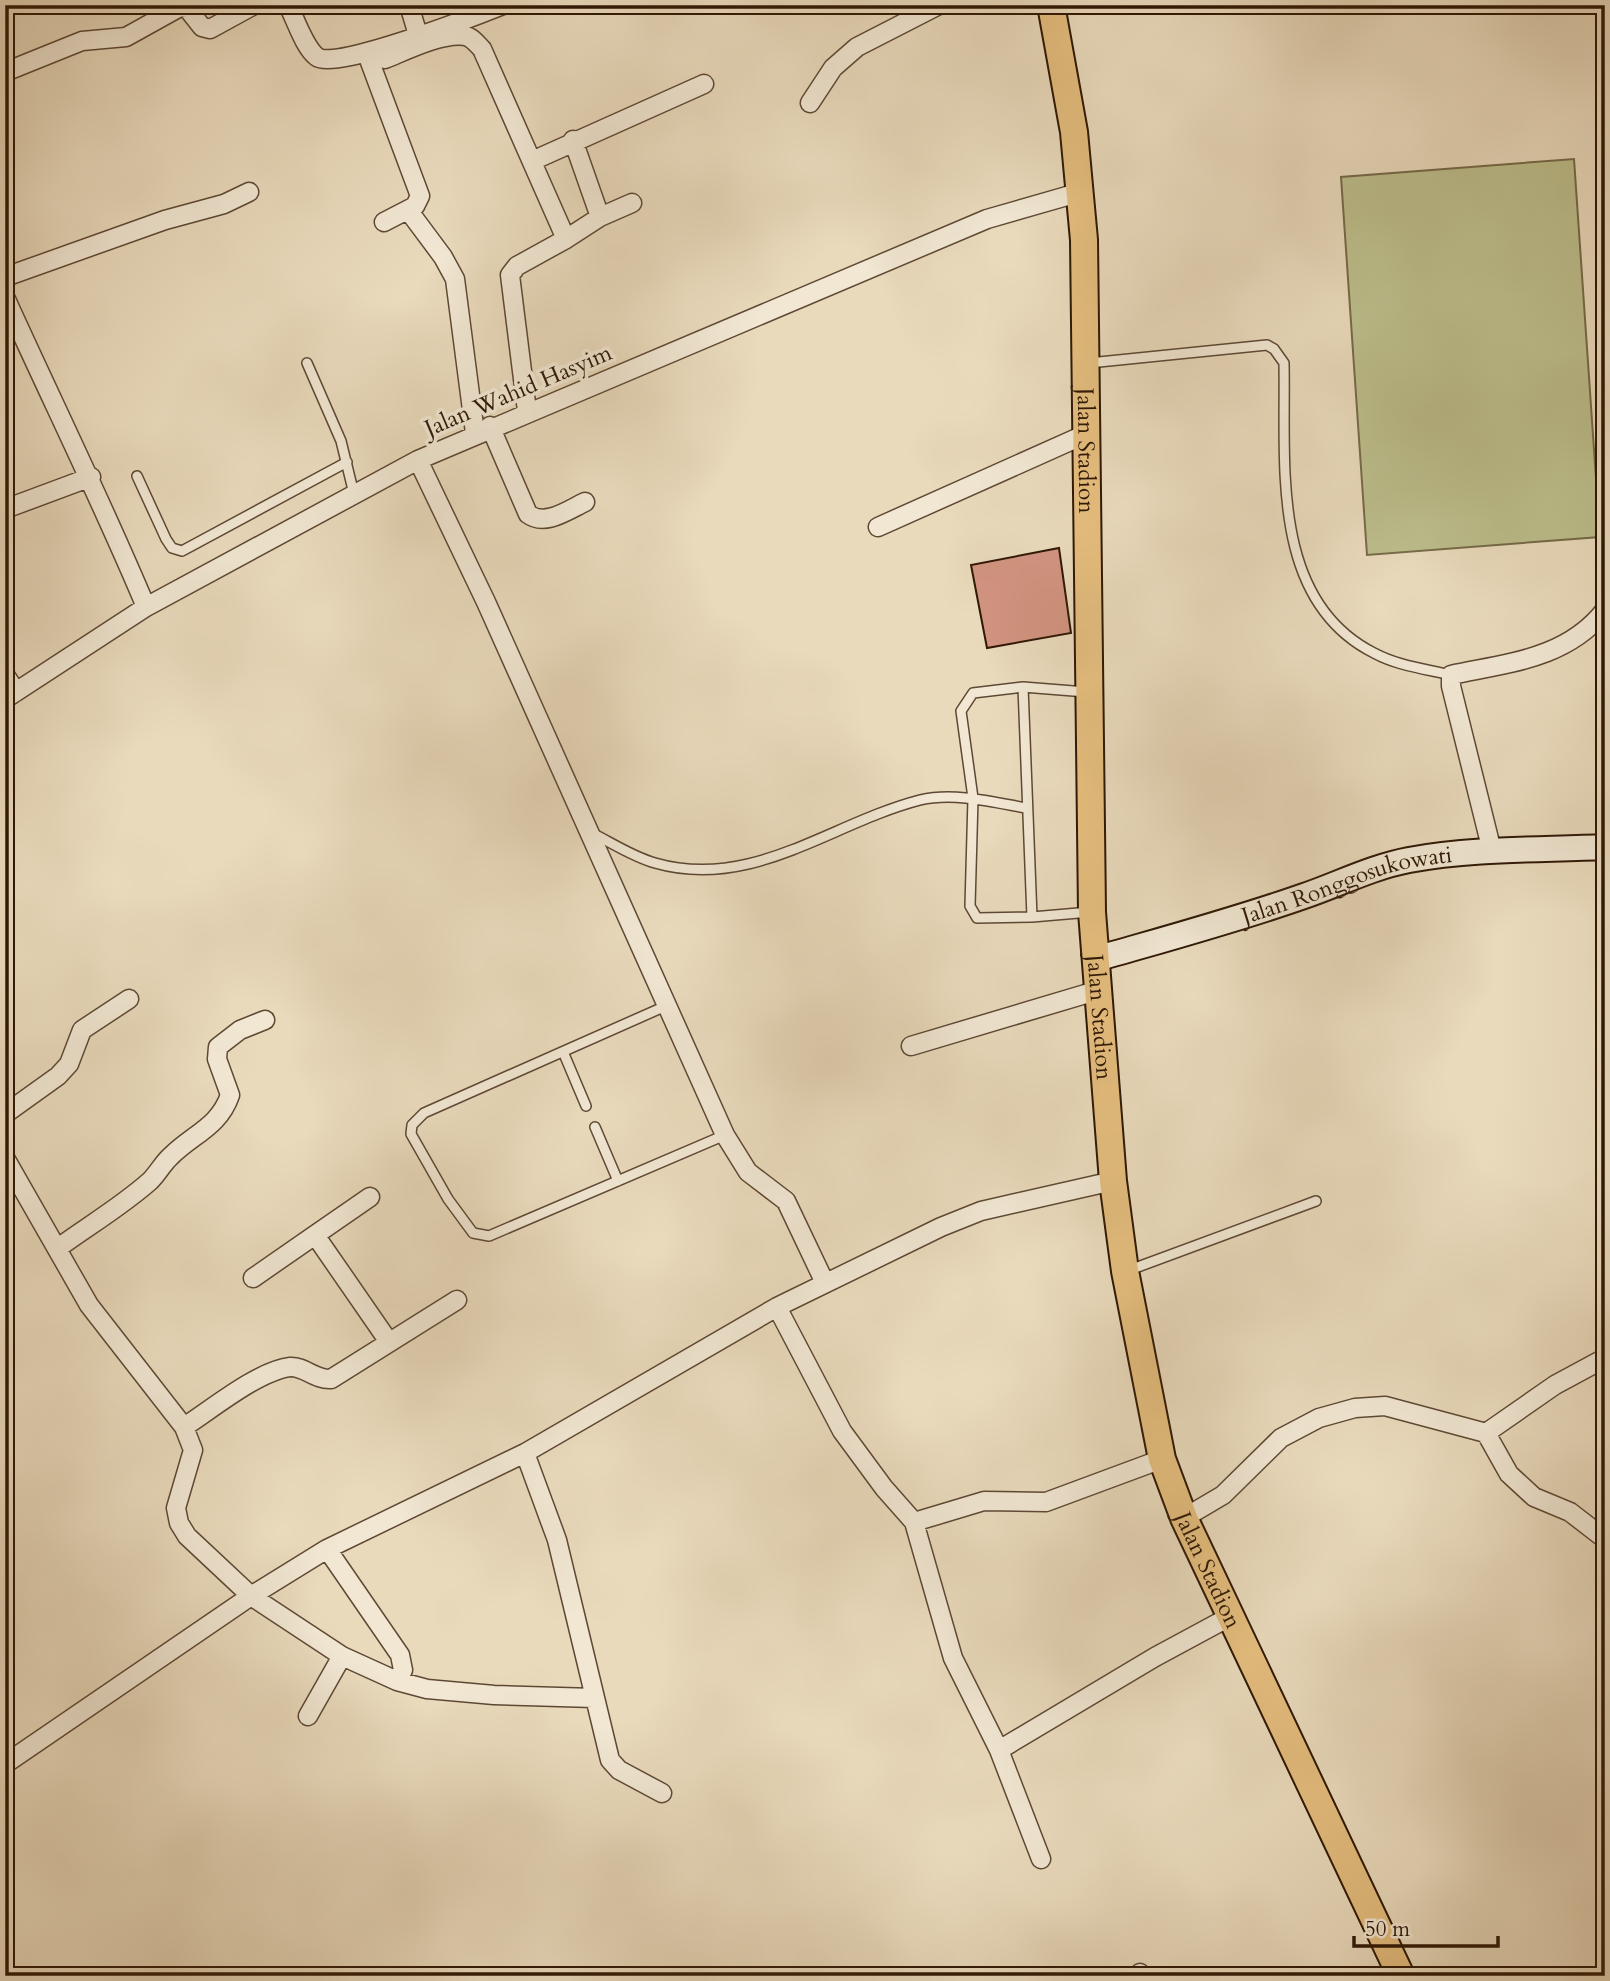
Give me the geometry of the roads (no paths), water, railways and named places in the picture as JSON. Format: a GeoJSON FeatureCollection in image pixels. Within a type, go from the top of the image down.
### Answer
{"type":"FeatureCollection","features":[{"type":"Feature","properties":{"kind":"main road","name":"Jalan Stadion"},"geometry":{"type":"LineString","coordinates":[[1051,5],[1074,132],[1081,192],[1087,363],[1092,912],[1114,1181],[1125,1271],[1162,1459],[1184,1518],[1401,1976]]}},
{"type":"Feature","properties":{"kind":"main road","name":"Jalan Ronggosukowati"},"geometry":{"type":"LineString","coordinates":[[1096,959],[1306,896],[1367,871],[1408,860],[1492,851],[1605,847]]}},
{"type":"Feature","properties":{"kind":"street"},"geometry":{"type":"LineString","coordinates":[[5,72],[33,63],[82,41],[126,37],[180,7],[187,8],[202,27],[210,29],[254,5]]}},
{"type":"Feature","properties":{"kind":"street"},"geometry":{"type":"LineString","coordinates":[[288,5],[319,59],[366,54],[503,5]]}},
{"type":"Feature","properties":{"kind":"street"},"geometry":{"type":"LineString","coordinates":[[409,5],[418,35]]}},
{"type":"Feature","properties":{"kind":"street"},"geometry":{"type":"LineString","coordinates":[[810,103],[833,68],[857,47],[939,5]]}},
{"type":"Feature","properties":{"kind":"street"},"geometry":{"type":"LineString","coordinates":[[385,59],[430,41],[465,36],[475,41],[482,49],[566,239]]}},
{"type":"Feature","properties":{"kind":"street"},"geometry":{"type":"LineString","coordinates":[[366,54],[420,196],[419,202],[408,210],[384,222]]}},
{"type":"Feature","properties":{"kind":"street"},"geometry":{"type":"LineString","coordinates":[[532,161],[573,140],[704,84]]}},
{"type":"Feature","properties":{"kind":"street"},"geometry":{"type":"LineString","coordinates":[[573,140],[600,217]]}},
{"type":"Feature","properties":{"kind":"street"},"geometry":{"type":"LineString","coordinates":[[5,277],[165,220],[223,204],[249,192]]}},
{"type":"Feature","properties":{"kind":"street","name":"Jalan Wahid Hasyim"},"geometry":{"type":"LineString","coordinates":[[11,696],[146,607],[418,460],[527,411],[987,219],[1081,192]]}},
{"type":"Feature","properties":{"kind":"street"},"geometry":{"type":"LineString","coordinates":[[527,411],[510,275],[517,266],[600,217],[632,204]]}},
{"type":"Feature","properties":{"kind":"street"},"geometry":{"type":"LineString","coordinates":[[408,210],[443,257],[455,279],[483,430],[528,514],[539,520],[549,518],[585,502]]}},
{"type":"Feature","properties":{"kind":"street"},"geometry":{"type":"LineString","coordinates":[[5,297],[51,400],[91,477],[146,607]]}},
{"type":"Feature","properties":{"kind":"street"},"geometry":{"type":"LineString","coordinates":[[878,527],[1086,434]]}},
{"type":"Feature","properties":{"kind":"street"},"geometry":{"type":"LineString","coordinates":[[418,460],[591,832],[724,1135],[748,1172],[786,1201],[825,1283]]}},
{"type":"Feature","properties":{"kind":"street"},"geometry":{"type":"LineString","coordinates":[[5,509],[91,477]]}},
{"type":"Feature","properties":{"kind":"street"},"geometry":{"type":"LineString","coordinates":[[1492,851],[1451,686],[1451,675],[1523,662],[1546,654],[1578,637],[1605,610]]}},
{"type":"Feature","properties":{"kind":"street"},"geometry":{"type":"LineString","coordinates":[[5,675],[11,696]]}},
{"type":"Feature","properties":{"kind":"street"},"geometry":{"type":"LineString","coordinates":[[911,1046],[1099,990]]}},
{"type":"Feature","properties":{"kind":"street"},"geometry":{"type":"LineString","coordinates":[[5,1114],[58,1076],[69,1063],[82,1030],[129,999]]}},
{"type":"Feature","properties":{"kind":"street"},"geometry":{"type":"LineString","coordinates":[[58,1248],[144,1186],[173,1154],[197,1138],[214,1121],[230,1095],[217,1059],[218,1047],[240,1030],[265,1020]]}},
{"type":"Feature","properties":{"kind":"street"},"geometry":{"type":"LineString","coordinates":[[5,1158],[89,1305],[184,1427],[193,1450],[176,1508],[179,1523],[187,1536],[251,1596],[342,1656],[397,1681],[427,1689],[494,1695],[594,1698]]}},
{"type":"Feature","properties":{"kind":"street"},"geometry":{"type":"LineString","coordinates":[[5,1764],[251,1596],[327,1549],[524,1453],[777,1307],[941,1227],[981,1211],[1114,1181]]}},
{"type":"Feature","properties":{"kind":"street"},"geometry":{"type":"LineString","coordinates":[[253,1278],[370,1197]]}},
{"type":"Feature","properties":{"kind":"street"},"geometry":{"type":"LineString","coordinates":[[315,1235],[389,1342]]}},
{"type":"Feature","properties":{"kind":"street"},"geometry":{"type":"LineString","coordinates":[[184,1427],[271,1371],[294,1367],[315,1378],[331,1379],[457,1300]]}},
{"type":"Feature","properties":{"kind":"street"},"geometry":{"type":"LineString","coordinates":[[777,1307],[842,1431],[884,1488],[914,1522],[953,1658],[999,1750],[1041,1858]]}},
{"type":"Feature","properties":{"kind":"street"},"geometry":{"type":"LineString","coordinates":[[1486,1433],[1555,1385],[1605,1358]]}},
{"type":"Feature","properties":{"kind":"street"},"geometry":{"type":"LineString","coordinates":[[1184,1518],[1223,1495],[1280,1438],[1319,1418],[1355,1408],[1385,1406],[1486,1433],[1509,1474],[1534,1497],[1570,1512],[1605,1539]]}},
{"type":"Feature","properties":{"kind":"street"},"geometry":{"type":"LineString","coordinates":[[524,1453],[557,1540],[610,1760],[619,1770],[662,1793]]}},
{"type":"Feature","properties":{"kind":"street"},"geometry":{"type":"LineString","coordinates":[[914,1522],[984,1501],[1046,1502],[1162,1459]]}},
{"type":"Feature","properties":{"kind":"street"},"geometry":{"type":"LineString","coordinates":[[327,1549],[400,1655],[403,1670],[397,1681]]}},
{"type":"Feature","properties":{"kind":"street"},"geometry":{"type":"LineString","coordinates":[[999,1750],[1155,1657],[1231,1616]]}},
{"type":"Feature","properties":{"kind":"street"},"geometry":{"type":"LineString","coordinates":[[308,1716],[342,1656]]}},
{"type":"Feature","properties":{"kind":"lane"},"geometry":{"type":"LineString","coordinates":[[1087,363],[1267,345],[1275,349],[1284,363],[1289,519],[1309,593],[1325,615],[1353,642],[1391,661],[1451,675]]}},
{"type":"Feature","properties":{"kind":"lane"},"geometry":{"type":"LineString","coordinates":[[307,363],[330,412],[347,462],[354,494]]}},
{"type":"Feature","properties":{"kind":"lane"},"geometry":{"type":"LineString","coordinates":[[138,475],[166,539],[178,552],[347,462]]}},
{"type":"Feature","properties":{"kind":"lane"},"geometry":{"type":"LineString","coordinates":[[1023,687],[1032,918]]}},
{"type":"Feature","properties":{"kind":"lane"},"geometry":{"type":"LineString","coordinates":[[1088,692],[1023,687],[973,693],[961,711],[973,798],[972,913],[977,918],[1032,918],[1092,912]]}},
{"type":"Feature","properties":{"kind":"lane"},"geometry":{"type":"LineString","coordinates":[[591,832],[653,863],[684,869],[728,868],[762,863],[922,800],[973,798],[1026,808]]}},
{"type":"Feature","properties":{"kind":"lane"},"geometry":{"type":"LineString","coordinates":[[668,1005],[564,1054],[424,1113],[412,1125],[411,1134],[448,1199],[473,1233],[489,1236],[724,1135]]}},
{"type":"Feature","properties":{"kind":"lane"},"geometry":{"type":"LineString","coordinates":[[564,1054],[586,1106]]}},
{"type":"Feature","properties":{"kind":"lane"},"geometry":{"type":"LineString","coordinates":[[595,1127],[618,1181]]}},
{"type":"Feature","properties":{"kind":"lane"},"geometry":{"type":"LineString","coordinates":[[1125,1271],[1315,1201]]}}]}
